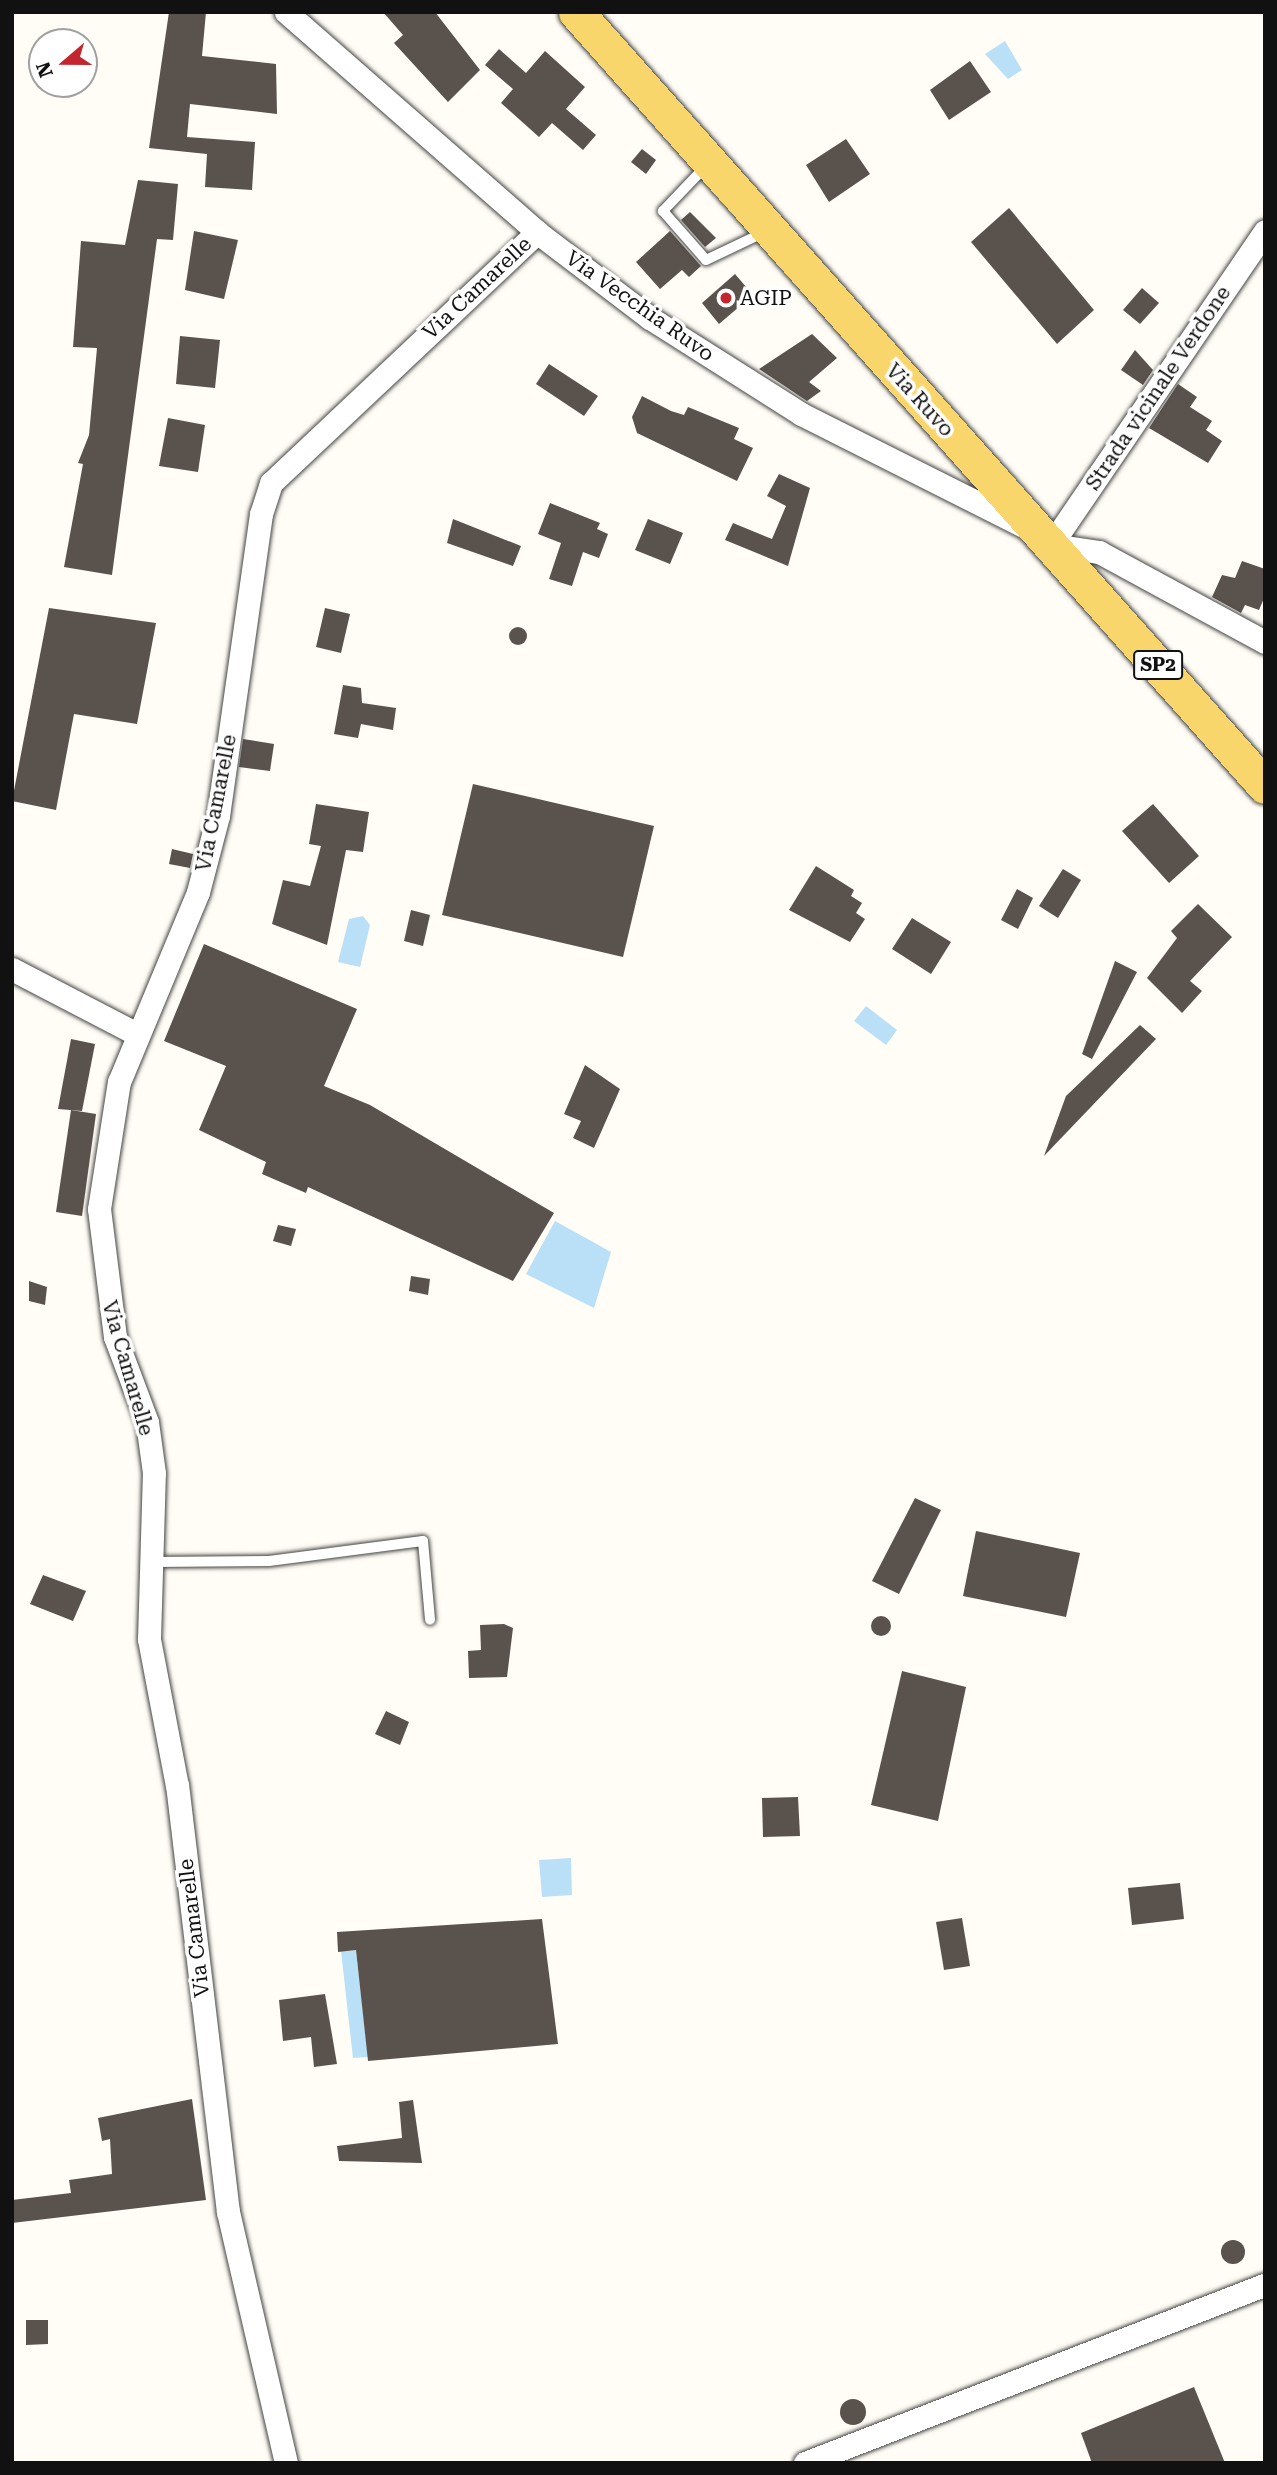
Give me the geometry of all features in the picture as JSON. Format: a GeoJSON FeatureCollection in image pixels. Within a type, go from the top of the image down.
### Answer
{"type":"FeatureCollection","features":[{"type":"Feature","properties":{"kind":"main road","name":"Via Ruvo"},"geometry":{"type":"LineString","coordinates":[[576,12],[1265,786]]}},
{"type":"Feature","properties":{"kind":"street","name":"Via Vecchia Ruvo"},"geometry":{"type":"LineString","coordinates":[[286,12],[537,232],[650,318],[801,414],[1045,539],[1099,552],[1265,642]]}},
{"type":"Feature","properties":{"kind":"street","name":"Strada vicinale Verdone"},"geometry":{"type":"LineString","coordinates":[[1045,539],[1265,231]]}},
{"type":"Feature","properties":{"kind":"street","name":"Via Camarelle"},"geometry":{"type":"LineString","coordinates":[[286,2463],[228,2212],[177,1786],[149,1639],[154,1473],[147,1422],[115,1337],[99,1209],[111,1116],[135,1033],[198,892],[218,816],[261,514],[271,483],[537,232]]}},
{"type":"Feature","properties":{"kind":"street"},"geometry":{"type":"LineString","coordinates":[[12,969],[135,1033]]}},
{"type":"Feature","properties":{"kind":"street"},"geometry":{"type":"LineString","coordinates":[[805,2463],[1265,2285]]}},
{"type":"Feature","properties":{"kind":"lane"},"geometry":{"type":"LineString","coordinates":[[710,162],[663,211],[706,260],[769,230]]}},
{"type":"Feature","properties":{"kind":"lane"},"geometry":{"type":"LineString","coordinates":[[151,1562],[269,1561],[423,1541],[430,1620]]}},
{"type":"Feature","properties":{"kind":"water"},"geometry":{"type":"Polygon","coordinates":[[[1005,41],[1022,70],[1008,79],[985,54],[1005,41]]]}},
{"type":"Feature","properties":{"kind":"water"},"geometry":{"type":"Polygon","coordinates":[[[363,916],[370,925],[360,967],[338,962],[349,919],[363,916]]]}},
{"type":"Feature","properties":{"kind":"water"},"geometry":{"type":"Polygon","coordinates":[[[866,1006],[897,1030],[886,1045],[854,1021],[866,1006]]]}},
{"type":"Feature","properties":{"kind":"water"},"geometry":{"type":"Polygon","coordinates":[[[555,1221],[611,1252],[594,1308],[526,1274],[555,1221]]]}},
{"type":"Feature","properties":{"kind":"water"},"geometry":{"type":"Polygon","coordinates":[[[571,1858],[572,1895],[542,1897],[539,1860],[571,1858]]]}},
{"type":"Feature","properties":{"kind":"water"},"geometry":{"type":"Polygon","coordinates":[[[356,1950],[368,2057],[353,2058],[341,1951],[356,1950]]]}},
{"type":"Feature","properties":{"kind":"building"},"geometry":{"type":"Polygon","coordinates":[[[169,12],[206,12],[202,56],[276,64],[277,114],[190,104],[187,137],[255,142],[252,190],[205,187],[207,154],[149,148],[169,12]]]}},
{"type":"Feature","properties":{"kind":"building"},"geometry":{"type":"Polygon","coordinates":[[[383,12],[435,12],[480,70],[448,102],[394,43],[403,35],[383,12]]]}},
{"type":"Feature","properties":{"kind":"building"},"geometry":{"type":"Polygon","coordinates":[[[499,49],[526,73],[545,51],[585,87],[566,109],[596,135],[583,150],[552,123],[539,137],[501,103],[513,89],[485,65],[499,49]]]}},
{"type":"Feature","properties":{"kind":"building"},"geometry":{"type":"Polygon","coordinates":[[[970,61],[991,92],[949,120],[930,90],[970,61]]]}},
{"type":"Feature","properties":{"kind":"building"},"geometry":{"type":"Polygon","coordinates":[[[846,139],[870,174],[829,202],[806,165],[846,139]]]}},
{"type":"Feature","properties":{"kind":"building"},"geometry":{"type":"Polygon","coordinates":[[[642,149],[656,160],[646,174],[631,162],[642,149]]]}},
{"type":"Feature","properties":{"kind":"building"},"geometry":{"type":"Polygon","coordinates":[[[138,180],[178,184],[173,240],[157,239],[112,575],[64,567],[83,464],[78,463],[89,435],[97,348],[73,347],[81,241],[125,245],[138,180]]]}},
{"type":"Feature","properties":{"kind":"building"},"geometry":{"type":"Polygon","coordinates":[[[1009,208],[1094,310],[1057,344],[971,242],[1009,208]]]}},
{"type":"Feature","properties":{"kind":"building"},"geometry":{"type":"Polygon","coordinates":[[[690,212],[716,238],[705,247],[681,220],[690,212]]]}},
{"type":"Feature","properties":{"kind":"building"},"geometry":{"type":"Polygon","coordinates":[[[194,231],[238,240],[224,299],[185,290],[194,231]]]}},
{"type":"Feature","properties":{"kind":"building"},"geometry":{"type":"Polygon","coordinates":[[[670,231],[701,266],[689,277],[682,270],[660,289],[636,262],[670,231]]]}},
{"type":"Feature","properties":{"kind":"building"},"geometry":{"type":"Polygon","coordinates":[[[735,274],[753,295],[719,324],[702,303],[735,274]]]}},
{"type":"Feature","properties":{"kind":"building"},"geometry":{"type":"Polygon","coordinates":[[[1142,288],[1159,303],[1140,324],[1123,310],[1142,288]]]}},
{"type":"Feature","properties":{"kind":"building"},"geometry":{"type":"Polygon","coordinates":[[[812,334],[837,358],[809,382],[821,391],[807,401],[759,369],[812,334]]]}},
{"type":"Feature","properties":{"kind":"building"},"geometry":{"type":"Polygon","coordinates":[[[180,336],[220,340],[215,388],[176,384],[180,336]]]}},
{"type":"Feature","properties":{"kind":"building"},"geometry":{"type":"Polygon","coordinates":[[[1135,350],[1153,370],[1143,385],[1121,370],[1135,350]]]}},
{"type":"Feature","properties":{"kind":"building"},"geometry":{"type":"Polygon","coordinates":[[[549,364],[598,396],[584,416],[536,384],[549,364]]]}},
{"type":"Feature","properties":{"kind":"building"},"geometry":{"type":"Polygon","coordinates":[[[1178,384],[1197,397],[1190,407],[1212,421],[1206,430],[1222,441],[1208,463],[1149,428],[1178,384]]]}},
{"type":"Feature","properties":{"kind":"building"},"geometry":{"type":"Polygon","coordinates":[[[642,396],[671,411],[684,415],[688,407],[739,428],[734,439],[753,448],[737,481],[637,433],[632,417],[642,396]]]}},
{"type":"Feature","properties":{"kind":"building"},"geometry":{"type":"Polygon","coordinates":[[[168,418],[205,425],[198,472],[159,466],[168,418]]]}},
{"type":"Feature","properties":{"kind":"building"},"geometry":{"type":"Polygon","coordinates":[[[779,474],[810,488],[788,566],[725,540],[733,523],[772,539],[786,506],[767,496],[779,474]]]}},
{"type":"Feature","properties":{"kind":"building"},"geometry":{"type":"Polygon","coordinates":[[[550,503],[600,523],[597,529],[608,534],[599,558],[583,552],[572,586],[549,579],[561,543],[538,534],[550,503]]]}},
{"type":"Feature","properties":{"kind":"building"},"geometry":{"type":"Polygon","coordinates":[[[453,519],[521,546],[513,566],[447,543],[453,519]]]}},
{"type":"Feature","properties":{"kind":"building"},"geometry":{"type":"Polygon","coordinates":[[[648,519],[683,533],[670,564],[635,550],[648,519]]]}},
{"type":"Feature","properties":{"kind":"building"},"geometry":{"type":"Polygon","coordinates":[[[1242,561],[1265,569],[1265,596],[1259,610],[1245,605],[1241,613],[1212,597],[1222,575],[1235,578],[1242,561]]]}},
{"type":"Feature","properties":{"kind":"building"},"geometry":{"type":"Polygon","coordinates":[[[49,608],[156,623],[137,724],[74,714],[56,810],[12,801],[49,608]]]}},
{"type":"Feature","properties":{"kind":"building"},"geometry":{"type":"Polygon","coordinates":[[[325,608],[350,614],[341,653],[316,647],[325,608]]]}},
{"type":"Feature","properties":{"kind":"building"},"geometry":{"type":"Polygon","coordinates":[[[514,627],[522,627],[527,636],[525,643],[514,645],[509,640],[509,632],[514,627]]]}},
{"type":"Feature","properties":{"kind":"building"},"geometry":{"type":"Polygon","coordinates":[[[343,685],[361,688],[362,703],[396,708],[393,730],[361,724],[358,738],[334,734],[343,685]]]}},
{"type":"Feature","properties":{"kind":"building"},"geometry":{"type":"Polygon","coordinates":[[[243,739],[274,744],[270,771],[239,767],[243,739]]]}},
{"type":"Feature","properties":{"kind":"building"},"geometry":{"type":"Polygon","coordinates":[[[473,784],[654,826],[623,957],[442,915],[473,784]]]}},
{"type":"Feature","properties":{"kind":"building"},"geometry":{"type":"Polygon","coordinates":[[[316,804],[369,812],[363,852],[346,850],[327,945],[272,924],[283,880],[310,886],[321,846],[309,844],[316,804]]]}},
{"type":"Feature","properties":{"kind":"building"},"geometry":{"type":"Polygon","coordinates":[[[1153,804],[1199,856],[1169,883],[1122,831],[1153,804]]]}},
{"type":"Feature","properties":{"kind":"building"},"geometry":{"type":"Polygon","coordinates":[[[172,849],[193,854],[190,868],[169,864],[172,849]]]}},
{"type":"Feature","properties":{"kind":"building"},"geometry":{"type":"Polygon","coordinates":[[[816,866],[854,890],[851,896],[862,903],[856,913],[865,919],[850,942],[789,910],[816,866]]]}},
{"type":"Feature","properties":{"kind":"building"},"geometry":{"type":"Polygon","coordinates":[[[1063,869],[1081,880],[1058,918],[1039,906],[1063,869]]]}},
{"type":"Feature","properties":{"kind":"building"},"geometry":{"type":"Polygon","coordinates":[[[1017,889],[1033,898],[1018,929],[1001,920],[1017,889]]]}},
{"type":"Feature","properties":{"kind":"building"},"geometry":{"type":"Polygon","coordinates":[[[1198,904],[1232,937],[1190,981],[1202,991],[1182,1013],[1147,978],[1177,938],[1171,931],[1198,904]]]}},
{"type":"Feature","properties":{"kind":"building"},"geometry":{"type":"Polygon","coordinates":[[[411,910],[430,915],[423,946],[404,941],[411,910]]]}},
{"type":"Feature","properties":{"kind":"building"},"geometry":{"type":"Polygon","coordinates":[[[912,918],[951,942],[931,974],[892,949],[912,918]]]}},
{"type":"Feature","properties":{"kind":"building"},"geometry":{"type":"Polygon","coordinates":[[[204,944],[357,1009],[324,1086],[370,1105],[554,1213],[513,1281],[308,1187],[306,1193],[262,1174],[266,1162],[199,1130],[226,1066],[164,1041],[204,944]]]}},
{"type":"Feature","properties":{"kind":"building"},"geometry":{"type":"Polygon","coordinates":[[[1115,961],[1137,972],[1092,1059],[1082,1054],[1115,961]]]}},
{"type":"Feature","properties":{"kind":"building"},"geometry":{"type":"Polygon","coordinates":[[[1140,1025],[1156,1039],[1044,1156],[1066,1096],[1140,1025]]]}},
{"type":"Feature","properties":{"kind":"building"},"geometry":{"type":"Polygon","coordinates":[[[71,1039],[95,1044],[82,1111],[58,1109],[71,1039]]]}},
{"type":"Feature","properties":{"kind":"building"},"geometry":{"type":"Polygon","coordinates":[[[585,1065],[620,1089],[594,1148],[573,1138],[581,1121],[564,1114],[585,1065]]]}},
{"type":"Feature","properties":{"kind":"building"},"geometry":{"type":"Polygon","coordinates":[[[71,1110],[96,1114],[82,1216],[56,1212],[71,1110]]]}},
{"type":"Feature","properties":{"kind":"building"},"geometry":{"type":"Polygon","coordinates":[[[278,1225],[296,1229],[291,1246],[273,1241],[278,1225]]]}},
{"type":"Feature","properties":{"kind":"building"},"geometry":{"type":"Polygon","coordinates":[[[411,1276],[430,1279],[428,1295],[409,1291],[411,1276]]]}},
{"type":"Feature","properties":{"kind":"building"},"geometry":{"type":"Polygon","coordinates":[[[29,1281],[47,1287],[45,1305],[29,1301],[29,1281]]]}},
{"type":"Feature","properties":{"kind":"building"},"geometry":{"type":"Polygon","coordinates":[[[915,1498],[941,1510],[899,1594],[872,1581],[915,1498]]]}},
{"type":"Feature","properties":{"kind":"building"},"geometry":{"type":"Polygon","coordinates":[[[976,1531],[1080,1553],[1066,1617],[963,1596],[976,1531]]]}},
{"type":"Feature","properties":{"kind":"building"},"geometry":{"type":"Polygon","coordinates":[[[43,1575],[86,1591],[73,1621],[30,1604],[43,1575]]]}},
{"type":"Feature","properties":{"kind":"building"},"geometry":{"type":"Polygon","coordinates":[[[881,1616],[888,1619],[891,1626],[888,1633],[881,1636],[874,1633],[871,1626],[874,1619],[881,1616]]]}},
{"type":"Feature","properties":{"kind":"building"},"geometry":{"type":"Polygon","coordinates":[[[504,1624],[513,1628],[507,1677],[469,1678],[468,1651],[481,1650],[480,1625],[504,1624]]]}},
{"type":"Feature","properties":{"kind":"building"},"geometry":{"type":"Polygon","coordinates":[[[902,1671],[966,1687],[938,1821],[871,1805],[902,1671]]]}},
{"type":"Feature","properties":{"kind":"building"},"geometry":{"type":"Polygon","coordinates":[[[386,1711],[409,1722],[400,1745],[375,1734],[386,1711]]]}},
{"type":"Feature","properties":{"kind":"building"},"geometry":{"type":"Polygon","coordinates":[[[798,1797],[800,1836],[763,1837],[762,1798],[798,1797]]]}},
{"type":"Feature","properties":{"kind":"building"},"geometry":{"type":"Polygon","coordinates":[[[1180,1883],[1184,1919],[1132,1925],[1128,1888],[1180,1883]]]}},
{"type":"Feature","properties":{"kind":"building"},"geometry":{"type":"Polygon","coordinates":[[[962,1918],[970,1966],[944,1970],[936,1922],[962,1918]]]}},
{"type":"Feature","properties":{"kind":"building"},"geometry":{"type":"Polygon","coordinates":[[[542,1919],[558,2044],[368,2061],[356,1950],[338,1952],[337,1932],[542,1919]]]}},
{"type":"Feature","properties":{"kind":"building"},"geometry":{"type":"Polygon","coordinates":[[[325,1994],[337,2064],[314,2067],[311,2037],[283,2041],[279,2000],[325,1994]]]}},
{"type":"Feature","properties":{"kind":"building"},"geometry":{"type":"Polygon","coordinates":[[[192,2099],[206,2200],[12,2223],[12,2200],[71,2193],[69,2180],[112,2174],[110,2139],[102,2141],[98,2118],[192,2099]]]}},
{"type":"Feature","properties":{"kind":"building"},"geometry":{"type":"Polygon","coordinates":[[[413,2100],[422,2163],[339,2161],[337,2146],[402,2138],[399,2102],[413,2100]]]}},
{"type":"Feature","properties":{"kind":"building"},"geometry":{"type":"Polygon","coordinates":[[[1233,2240],[1242,2243],[1245,2252],[1242,2261],[1233,2264],[1224,2261],[1221,2252],[1224,2243],[1233,2240]]]}},
{"type":"Feature","properties":{"kind":"building"},"geometry":{"type":"Polygon","coordinates":[[[26,2320],[48,2320],[48,2344],[26,2345],[26,2320]]]}},
{"type":"Feature","properties":{"kind":"building"},"geometry":{"type":"Polygon","coordinates":[[[1194,2387],[1225,2463],[1092,2463],[1081,2433],[1194,2387]]]}},
{"type":"Feature","properties":{"kind":"building"},"geometry":{"type":"Polygon","coordinates":[[[853,2399],[862,2403],[866,2412],[862,2421],[853,2425],[844,2421],[840,2412],[844,2403],[853,2399]]]}},
{"type":"Feature","properties":{"kind":"place","name":"AGIP"},"geometry":{"type":"Point","coordinates":[726,298]}}]}
